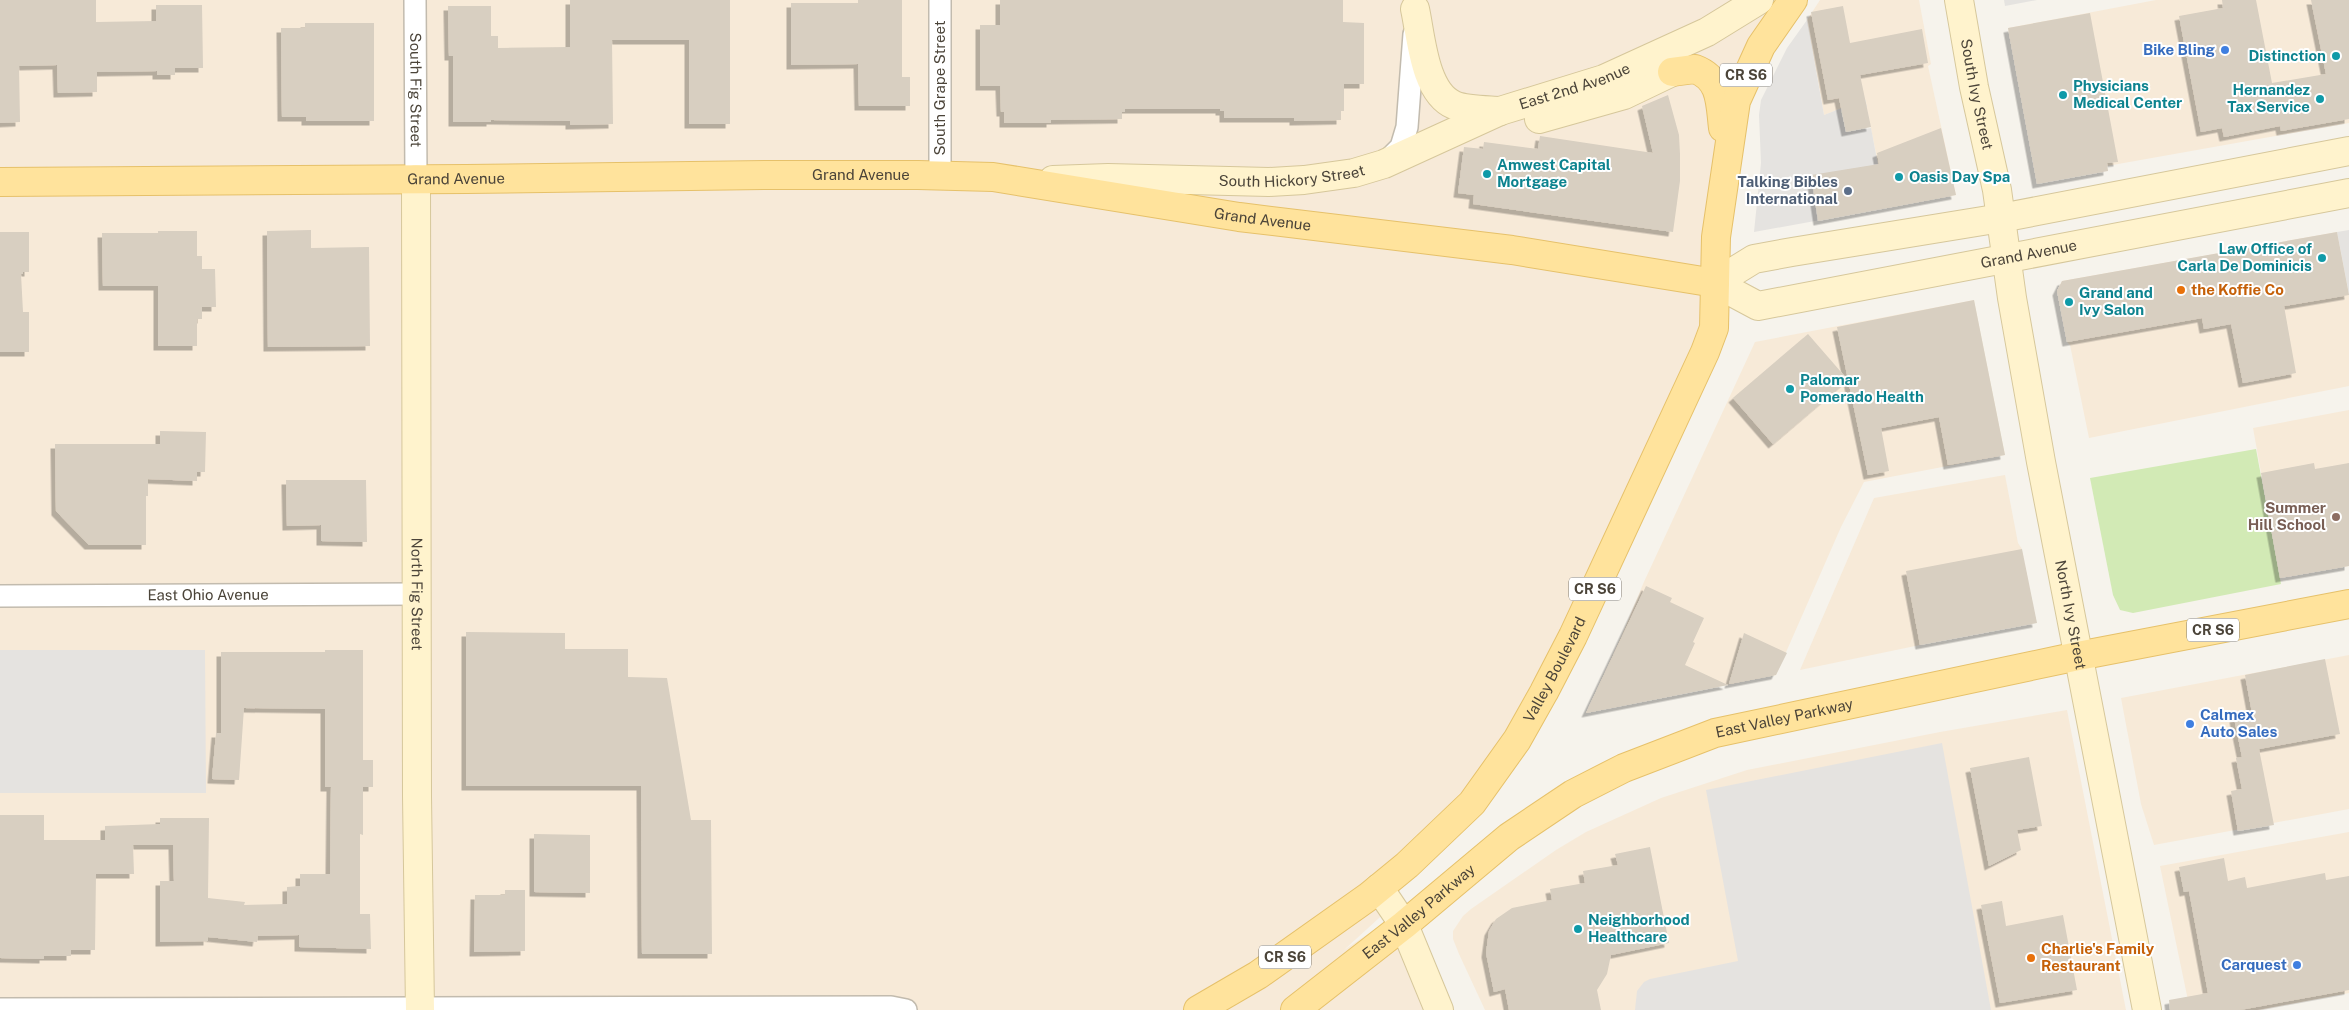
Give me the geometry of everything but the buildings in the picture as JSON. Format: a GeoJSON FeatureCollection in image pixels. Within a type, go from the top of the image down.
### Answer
{"type":"FeatureCollection","features":[{"type":"Feature","properties":{"kind":"main road","name":"East 2nd Avenue"},"geometry":{"type":"LineString","coordinates":[[1384,164],[1500,111],[1604,78],[1707,32],[1759,0]]}},
{"type":"Feature","properties":{"kind":"main road","name":"CR S6"},"geometry":{"type":"LineString","coordinates":[[1715,283],[1716,238],[1736,100],[1746,73],[1761,46],[1793,0]]}},
{"type":"Feature","properties":{"kind":"main road","name":"South Ivy Street"},"geometry":{"type":"LineString","coordinates":[[1959,0],[2001,218]]}},
{"type":"Feature","properties":{"kind":"main road"},"geometry":{"type":"LineString","coordinates":[[1415,4],[1430,78],[1438,93],[1454,105],[1500,111]]}},
{"type":"Feature","properties":{"kind":"main road","name":"East 2nd Avenue"},"geometry":{"type":"LineString","coordinates":[[1539,118],[1624,95],[1672,72],[1695,69],[1714,82],[1719,92],[1726,162]]}},
{"type":"Feature","properties":{"kind":"main road"},"geometry":{"type":"LineString","coordinates":[[1715,283],[1754,260],[1792,252],[2001,218],[2349,152]]}},
{"type":"Feature","properties":{"kind":"main road","name":"South Hickory Street"},"geometry":{"type":"LineString","coordinates":[[1026,182],[1108,178],[1217,182],[1304,180],[1354,173],[1384,164]]}},
{"type":"Feature","properties":{"kind":"main road","name":"Grand Avenue"},"geometry":{"type":"LineString","coordinates":[[0,182],[940,175],[993,177],[1239,217],[1512,250],[1715,283],[1758,306],[2349,194]]}},
{"type":"Feature","properties":{"kind":"main road","name":"North Fig Street"},"geometry":{"type":"LineString","coordinates":[[416,179],[416,594],[420,1009]]}},
{"type":"Feature","properties":{"kind":"main road","name":"North Ivy Street"},"geometry":{"type":"LineString","coordinates":[[2001,218],[2078,656],[2147,1010]]}},
{"type":"Feature","properties":{"kind":"main road","name":"Valley Boulevard"},"geometry":{"type":"LineString","coordinates":[[1379,888],[1412,862],[1472,803],[1517,740],[1573,636],[1705,352],[1714,328],[1715,283]]}},
{"type":"Feature","properties":{"kind":"main road","name":"East Valley Parkway"},"geometry":{"type":"LineString","coordinates":[[1295,1010],[1404,925],[1509,837],[1573,794],[1624,768],[1715,733],[2078,656],[2349,604]]}},
{"type":"Feature","properties":{"kind":"main road"},"geometry":{"type":"LineString","coordinates":[[1379,888],[1404,925],[1439,1010]]}},
{"type":"Feature","properties":{"kind":"main road","name":"CR S6"},"geometry":{"type":"LineString","coordinates":[[1198,1010],[1258,975],[1379,888]]}},
{"type":"Feature","properties":{"kind":"street","name":"South Fig Street"},"geometry":{"type":"LineString","coordinates":[[415,0],[416,179]]}},
{"type":"Feature","properties":{"kind":"street","name":"South Grape Street"},"geometry":{"type":"LineString","coordinates":[[940,0],[940,175]]}},
{"type":"Feature","properties":{"kind":"street","name":"South Hickory Street"},"geometry":{"type":"LineString","coordinates":[[1384,164],[1401,146],[1407,127],[1415,4]]}},
{"type":"Feature","properties":{"kind":"street","name":"East Ohio Avenue"},"geometry":{"type":"LineString","coordinates":[[0,596],[416,594]]}},
{"type":"Feature","properties":{"kind":"street"},"geometry":{"type":"LineString","coordinates":[[0,1009],[891,1007],[906,1010]]}},
{"type":"Feature","properties":{"kind":"shaded area"},"geometry":{"type":"Polygon","coordinates":[[[0,0],[1793,0],[1746,73],[1714,328],[1544,692],[1412,862],[1390,908],[1344,950],[1396,915],[1439,1010],[0,1010],[0,0]]]}},
{"type":"Feature","properties":{"kind":"shaded area"},"geometry":{"type":"Polygon","coordinates":[[[1820,0],[1919,0],[1931,64],[1928,66],[1956,195],[1887,208],[1865,99],[1824,115],[1807,20],[1820,0]]]}},
{"type":"Feature","properties":{"kind":"shaded area"},"geometry":{"type":"Polygon","coordinates":[[[2004,0],[2037,0],[2005,6],[2004,0]]]}},
{"type":"Feature","properties":{"kind":"shaded area"},"geometry":{"type":"Polygon","coordinates":[[[2156,0],[2349,0],[2349,123],[2107,166],[2037,184],[2008,28],[2156,0]]]}},
{"type":"Feature","properties":{"kind":"shaded area"},"geometry":{"type":"Polygon","coordinates":[[[1807,20],[1824,115],[1865,99],[1867,107],[1841,112],[1846,132],[1871,128],[1886,208],[1754,232],[1761,163],[1759,115],[1761,100],[1787,48],[1807,20]]]}},
{"type":"Feature","properties":{"kind":"shaded area"},"geometry":{"type":"Polygon","coordinates":[[[2349,230],[2349,295],[2337,232],[2349,230]]]}},
{"type":"Feature","properties":{"kind":"shaded area"},"geometry":{"type":"Polygon","coordinates":[[[2337,232],[2349,295],[2349,386],[2089,438],[2057,291],[2062,281],[2337,232]]]}},
{"type":"Feature","properties":{"kind":"shaded area"},"geometry":{"type":"Polygon","coordinates":[[[1974,300],[2005,455],[1864,482],[1841,527],[1776,675],[1586,713],[1643,584],[1755,342],[1974,300]]]}},
{"type":"Feature","properties":{"kind":"shaded area"},"geometry":{"type":"Polygon","coordinates":[[[2349,410],[2349,566],[2280,578],[2253,428],[2349,410]]]}},
{"type":"Feature","properties":{"kind":"shaded area"},"geometry":{"type":"Polygon","coordinates":[[[2005,475],[2018,543],[2022,549],[1920,645],[1800,670],[1874,498],[2005,475]]]}},
{"type":"Feature","properties":{"kind":"shaded area"},"geometry":{"type":"Polygon","coordinates":[[[0,650],[205,650],[206,793],[0,793],[0,650]]]}},
{"type":"Feature","properties":{"kind":"shaded area"},"geometry":{"type":"Polygon","coordinates":[[[2349,655],[2349,809],[2154,845],[2141,804],[2121,698],[2349,655]]]}},
{"type":"Feature","properties":{"kind":"shaded area"},"geometry":{"type":"Polygon","coordinates":[[[2067,710],[2126,1010],[1485,1010],[1453,939],[1453,931],[1463,916],[1471,909],[1556,850],[1586,832],[1661,798],[1747,770],[1940,732],[2067,710]]]}},
{"type":"Feature","properties":{"kind":"shaded area"},"geometry":{"type":"Polygon","coordinates":[[[1942,743],[1991,1010],[1635,1010],[1637,991],[1644,982],[1650,979],[1738,961],[1706,790],[1942,743]]]}},
{"type":"Feature","properties":{"kind":"shaded area"},"geometry":{"type":"Polygon","coordinates":[[[2349,832],[2349,993],[2259,1010],[2190,1010],[2160,866],[2349,832]]]}},
{"type":"Feature","properties":{"kind":"green space"},"geometry":{"type":"Polygon","coordinates":[[[2256,449],[2281,584],[2133,613],[2120,610],[2113,595],[2090,478],[2256,449]]]}},
{"type":"Feature","properties":{"kind":"place","name":"Bike Bling"},"geometry":{"type":"Point","coordinates":[2225,50]}},
{"type":"Feature","properties":{"kind":"place","name":"Distinction"},"geometry":{"type":"Point","coordinates":[2336,56]}},
{"type":"Feature","properties":{"kind":"place","name":"Physicians Medical Center"},"geometry":{"type":"Point","coordinates":[2063,95]}},
{"type":"Feature","properties":{"kind":"place","name":"Hernandez Tax Service"},"geometry":{"type":"Point","coordinates":[2320,99]}},
{"type":"Feature","properties":{"kind":"place","name":"Amwest Capital Mortgage"},"geometry":{"type":"Point","coordinates":[1487,174]}},
{"type":"Feature","properties":{"kind":"place","name":"Oasis Day Spa"},"geometry":{"type":"Point","coordinates":[1899,177]}},
{"type":"Feature","properties":{"kind":"place","name":"Talking Bibles International"},"geometry":{"type":"Point","coordinates":[1848,191]}},
{"type":"Feature","properties":{"kind":"place","name":"Law Office of Carla De Dominicis"},"geometry":{"type":"Point","coordinates":[2322,258]}},
{"type":"Feature","properties":{"kind":"place","name":"the Koffie Co"},"geometry":{"type":"Point","coordinates":[2181,290]}},
{"type":"Feature","properties":{"kind":"place","name":"Grand and Ivy Salon"},"geometry":{"type":"Point","coordinates":[2069,302]}},
{"type":"Feature","properties":{"kind":"place","name":"Palomar Pomerado Health"},"geometry":{"type":"Point","coordinates":[1790,389]}},
{"type":"Feature","properties":{"kind":"place","name":"Summer Hill School"},"geometry":{"type":"Point","coordinates":[2336,517]}},
{"type":"Feature","properties":{"kind":"place","name":"Calmex Auto Sales"},"geometry":{"type":"Point","coordinates":[2190,724]}},
{"type":"Feature","properties":{"kind":"place","name":"Neighborhood Healthcare"},"geometry":{"type":"Point","coordinates":[1578,929]}},
{"type":"Feature","properties":{"kind":"place","name":"Charlie's Family Restaurant"},"geometry":{"type":"Point","coordinates":[2031,958]}},
{"type":"Feature","properties":{"kind":"place","name":"Carquest"},"geometry":{"type":"Point","coordinates":[2297,965]}}]}
